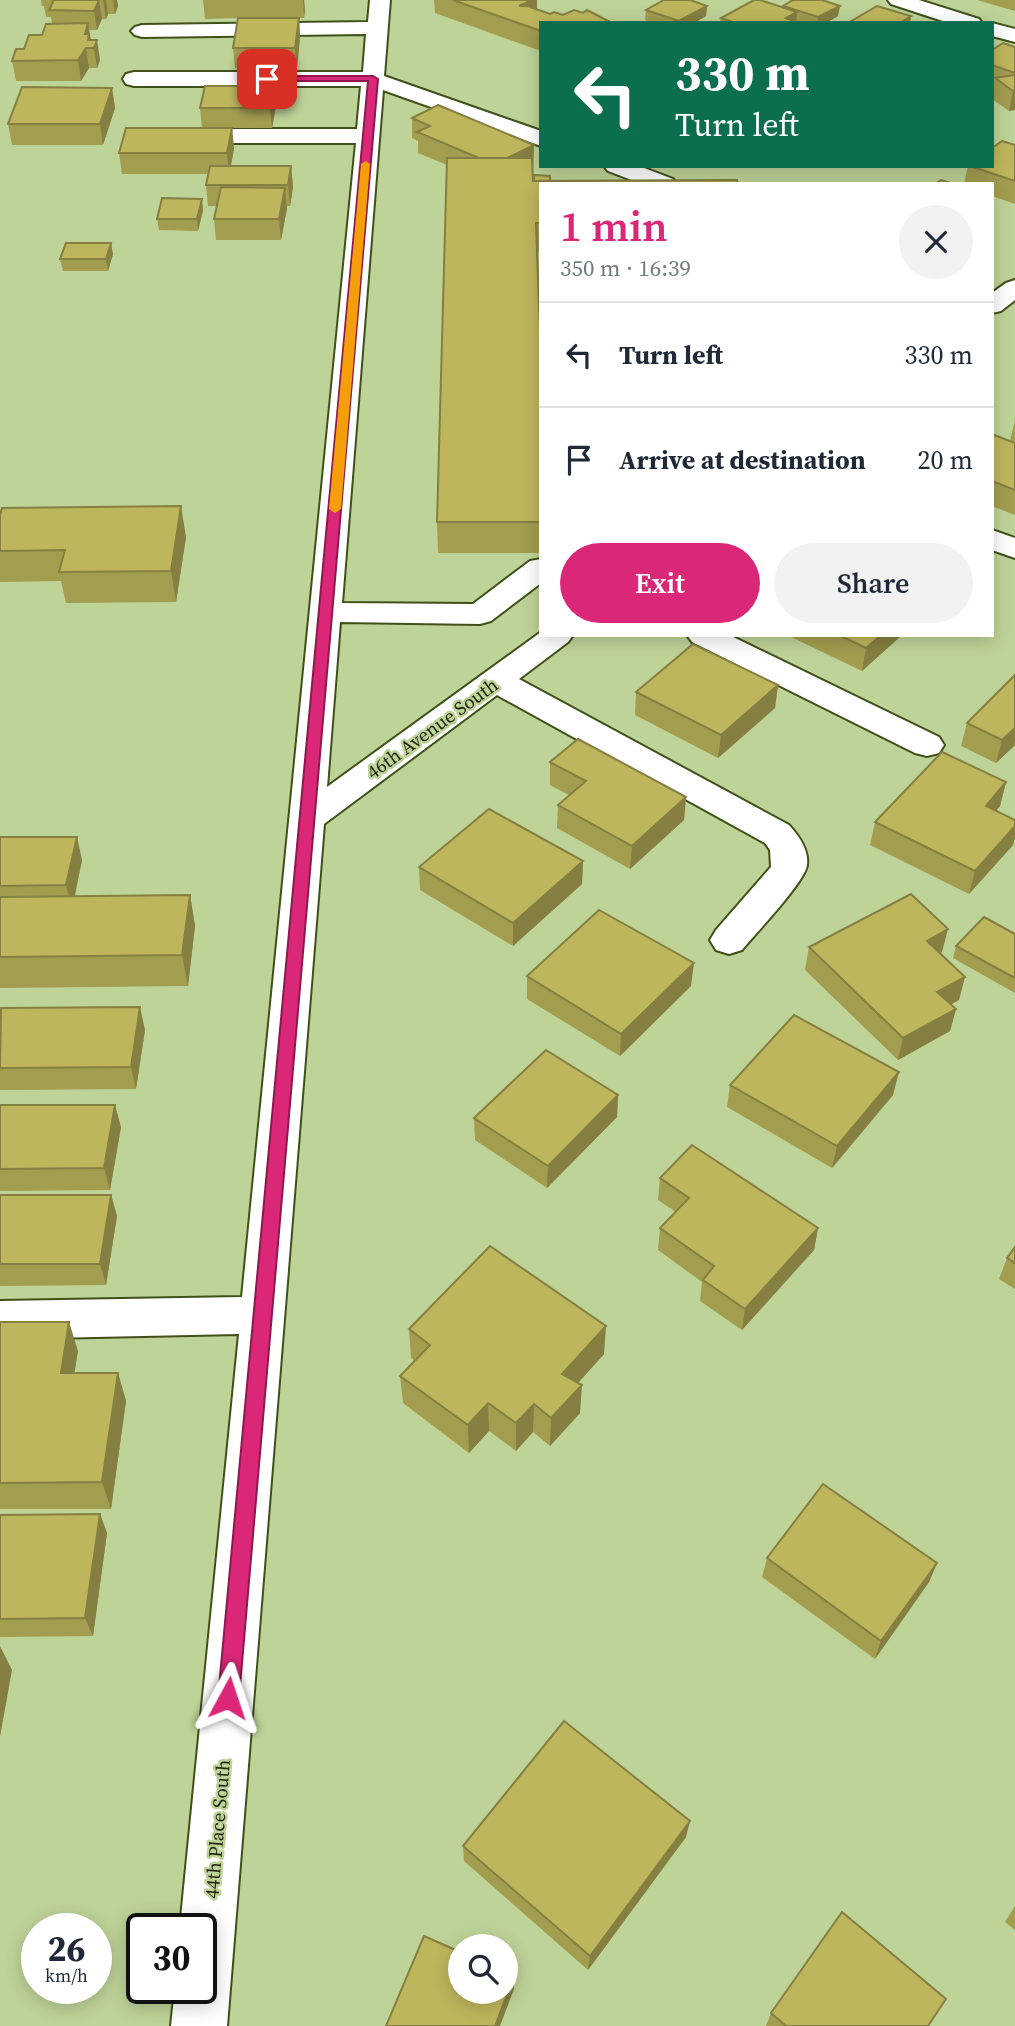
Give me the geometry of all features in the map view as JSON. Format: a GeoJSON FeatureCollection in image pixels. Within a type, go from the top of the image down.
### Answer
{"type":"FeatureCollection","features":[{"type":"Feature","properties":{"kind":"street"},"geometry":{"type":"LineString","coordinates":[[898,0],[966,21]]}},
{"type":"Feature","properties":{"kind":"street"},"geometry":{"type":"LineString","coordinates":[[142,31],[379,14]]}},
{"type":"Feature","properties":{"kind":"street","name":"44th Place South"},"geometry":{"type":"LineString","coordinates":[[199,2026],[379,14]]}},
{"type":"Feature","properties":{"kind":"street"},"geometry":{"type":"LineString","coordinates":[[994,30],[1015,36]]}},
{"type":"Feature","properties":{"kind":"street"},"geometry":{"type":"LineString","coordinates":[[134,79],[373,79],[539,138]]}},
{"type":"Feature","properties":{"kind":"street"},"geometry":{"type":"LineString","coordinates":[[160,136],[368,136]]}},
{"type":"Feature","properties":{"kind":"street"},"geometry":{"type":"LineString","coordinates":[[622,168],[660,182]]}},
{"type":"Feature","properties":{"kind":"street"},"geometry":{"type":"LineString","coordinates":[[994,304],[1015,288]]}},
{"type":"Feature","properties":{"kind":"street"},"geometry":{"type":"LineString","coordinates":[[994,540],[1015,549]]}},
{"type":"Feature","properties":{"kind":"street"},"geometry":{"type":"LineString","coordinates":[[326,612],[480,614],[539,570]]}},
{"type":"Feature","properties":{"kind":"street","name":"46th Avenue South"},"geometry":{"type":"LineString","coordinates":[[307,819],[554,637]]}},
{"type":"Feature","properties":{"kind":"street"},"geometry":{"type":"LineString","coordinates":[[707,637],[927,745]]}},
{"type":"Feature","properties":{"kind":"street"},"geometry":{"type":"LineString","coordinates":[[497,681],[777,834],[785,844],[790,859],[788,870],[729,940]]}},
{"type":"Feature","properties":{"kind":"street"},"geometry":{"type":"LineString","coordinates":[[0,1320],[262,1315]]}},
{"type":"Feature","properties":{"kind":"building"},"geometry":{"type":"Polygon","coordinates":[[[54,0],[99,0],[94,11],[49,10],[54,0]]]}},
{"type":"Feature","properties":{"kind":"building"},"geometry":{"type":"Polygon","coordinates":[[[453,0],[532,0],[519,6],[563,15],[574,10],[583,13],[587,10],[608,21],[539,21],[539,30],[453,0]]]}},
{"type":"Feature","properties":{"kind":"building"},"geometry":{"type":"Polygon","coordinates":[[[664,0],[690,0],[707,6],[679,21],[646,10],[664,0]]]}},
{"type":"Feature","properties":{"kind":"building"},"geometry":{"type":"Polygon","coordinates":[[[754,0],[797,12],[786,18],[794,21],[730,21],[721,18],[754,0]]]}},
{"type":"Feature","properties":{"kind":"building"},"geometry":{"type":"Polygon","coordinates":[[[793,0],[822,0],[840,6],[818,17],[783,6],[793,0]]]}},
{"type":"Feature","properties":{"kind":"building"},"geometry":{"type":"Polygon","coordinates":[[[877,6],[911,16],[903,21],[851,21],[877,6]]]}},
{"type":"Feature","properties":{"kind":"building"},"geometry":{"type":"Polygon","coordinates":[[[238,18],[299,18],[295,48],[233,48],[238,18]]]}},
{"type":"Feature","properties":{"kind":"building"},"geometry":{"type":"Polygon","coordinates":[[[88,23],[85,34],[89,34],[88,40],[97,40],[94,48],[86,48],[78,60],[12,61],[16,49],[24,49],[29,35],[42,35],[46,24],[88,23]]]}},
{"type":"Feature","properties":{"kind":"building"},"geometry":{"type":"Polygon","coordinates":[[[1003,43],[1015,47],[1015,73],[994,66],[994,49],[1003,43]]]}},
{"type":"Feature","properties":{"kind":"building"},"geometry":{"type":"Polygon","coordinates":[[[1015,75],[1013,91],[995,78],[1015,75]]]}},
{"type":"Feature","properties":{"kind":"building"},"geometry":{"type":"Polygon","coordinates":[[[205,86],[274,86],[270,108],[200,108],[205,86]]]}},
{"type":"Feature","properties":{"kind":"building"},"geometry":{"type":"Polygon","coordinates":[[[22,87],[112,88],[100,124],[8,124],[22,87]]]}},
{"type":"Feature","properties":{"kind":"building"},"geometry":{"type":"Polygon","coordinates":[[[438,105],[534,145],[507,158],[479,158],[417,132],[430,126],[412,118],[438,105]]]}},
{"type":"Feature","properties":{"kind":"building"},"geometry":{"type":"Polygon","coordinates":[[[126,128],[232,128],[227,153],[119,153],[126,128]]]}},
{"type":"Feature","properties":{"kind":"building"},"geometry":{"type":"Polygon","coordinates":[[[1002,141],[1015,145],[1015,181],[976,168],[994,168],[994,147],[1002,141]]]}},
{"type":"Feature","properties":{"kind":"building"},"geometry":{"type":"Polygon","coordinates":[[[447,158],[532,158],[533,181],[737,180],[539,182],[539,223],[536,223],[539,304],[539,522],[437,522],[447,158]]]}},
{"type":"Feature","properties":{"kind":"building"},"geometry":{"type":"Polygon","coordinates":[[[210,166],[291,166],[288,185],[206,185],[210,166]]]}},
{"type":"Feature","properties":{"kind":"building"},"geometry":{"type":"Polygon","coordinates":[[[534,175],[550,176],[550,181],[534,181],[534,175]]]}},
{"type":"Feature","properties":{"kind":"building"},"geometry":{"type":"Polygon","coordinates":[[[221,187],[285,188],[279,219],[214,219],[221,187]]]}},
{"type":"Feature","properties":{"kind":"building"},"geometry":{"type":"Polygon","coordinates":[[[162,198],[202,199],[197,219],[157,219],[162,198]]]}},
{"type":"Feature","properties":{"kind":"building"},"geometry":{"type":"Polygon","coordinates":[[[66,243],[111,243],[106,259],[60,259],[66,243]]]}},
{"type":"Feature","properties":{"kind":"building"},"geometry":{"type":"Polygon","coordinates":[[[994,435],[1015,443],[1015,490],[994,482],[994,435]]]}},
{"type":"Feature","properties":{"kind":"building"},"geometry":{"type":"Polygon","coordinates":[[[181,506],[171,571],[59,572],[65,550],[0,551],[2,508],[181,506]]]}},
{"type":"Feature","properties":{"kind":"building"},"geometry":{"type":"Polygon","coordinates":[[[843,637],[879,637],[866,648],[843,637]]]}},
{"type":"Feature","properties":{"kind":"building"},"geometry":{"type":"Polygon","coordinates":[[[693,644],[778,685],[721,735],[636,692],[693,644]]]}},
{"type":"Feature","properties":{"kind":"building"},"geometry":{"type":"Polygon","coordinates":[[[1015,675],[1015,728],[1002,740],[967,723],[1015,675]]]}},
{"type":"Feature","properties":{"kind":"building"},"geometry":{"type":"Polygon","coordinates":[[[578,739],[686,797],[632,846],[558,805],[586,781],[550,762],[578,739]]]}},
{"type":"Feature","properties":{"kind":"building"},"geometry":{"type":"Polygon","coordinates":[[[942,752],[1006,782],[986,806],[1015,820],[1015,826],[975,871],[875,822],[942,752]]]}},
{"type":"Feature","properties":{"kind":"building"},"geometry":{"type":"Polygon","coordinates":[[[489,809],[583,861],[513,923],[419,867],[489,809]]]}},
{"type":"Feature","properties":{"kind":"building"},"geometry":{"type":"Polygon","coordinates":[[[0,837],[77,837],[66,885],[0,886],[0,837]]]}},
{"type":"Feature","properties":{"kind":"building"},"geometry":{"type":"Polygon","coordinates":[[[911,894],[948,929],[927,941],[965,977],[937,992],[956,1009],[903,1038],[809,947],[911,894]]]}},
{"type":"Feature","properties":{"kind":"building"},"geometry":{"type":"Polygon","coordinates":[[[190,895],[182,955],[0,957],[0,897],[190,895]]]}},
{"type":"Feature","properties":{"kind":"building"},"geometry":{"type":"Polygon","coordinates":[[[599,910],[694,963],[621,1034],[527,976],[599,910]]]}},
{"type":"Feature","properties":{"kind":"building"},"geometry":{"type":"Polygon","coordinates":[[[984,917],[1015,934],[1015,978],[956,946],[984,917]]]}},
{"type":"Feature","properties":{"kind":"building"},"geometry":{"type":"Polygon","coordinates":[[[140,1007],[131,1067],[0,1068],[1,1008],[140,1007]]]}},
{"type":"Feature","properties":{"kind":"building"},"geometry":{"type":"Polygon","coordinates":[[[794,1015],[899,1072],[837,1146],[730,1085],[794,1015]]]}},
{"type":"Feature","properties":{"kind":"building"},"geometry":{"type":"Polygon","coordinates":[[[546,1050],[618,1095],[548,1166],[474,1118],[546,1050]]]}},
{"type":"Feature","properties":{"kind":"building"},"geometry":{"type":"Polygon","coordinates":[[[0,1105],[115,1105],[104,1168],[0,1169],[0,1105]]]}},
{"type":"Feature","properties":{"kind":"building"},"geometry":{"type":"Polygon","coordinates":[[[692,1145],[818,1228],[745,1309],[703,1280],[714,1266],[660,1228],[689,1198],[660,1178],[692,1145]]]}},
{"type":"Feature","properties":{"kind":"building"},"geometry":{"type":"Polygon","coordinates":[[[0,1195],[111,1195],[100,1264],[0,1264],[0,1195]]]}},
{"type":"Feature","properties":{"kind":"building"},"geometry":{"type":"Polygon","coordinates":[[[490,1246],[606,1326],[562,1374],[582,1385],[551,1418],[534,1404],[516,1423],[488,1403],[468,1425],[400,1376],[430,1345],[409,1329],[490,1246]]]}},
{"type":"Feature","properties":{"kind":"building"},"geometry":{"type":"Polygon","coordinates":[[[1015,1247],[1015,1263],[1007,1258],[1015,1247]]]}},
{"type":"Feature","properties":{"kind":"building"},"geometry":{"type":"Polygon","coordinates":[[[0,1322],[69,1322],[61,1373],[118,1373],[102,1482],[0,1483],[0,1322]]]}},
{"type":"Feature","properties":{"kind":"building"},"geometry":{"type":"Polygon","coordinates":[[[823,1484],[937,1563],[881,1641],[767,1558],[823,1484]]]}},
{"type":"Feature","properties":{"kind":"building"},"geometry":{"type":"Polygon","coordinates":[[[100,1514],[85,1618],[0,1619],[0,1515],[100,1514]]]}},
{"type":"Feature","properties":{"kind":"building"},"geometry":{"type":"Polygon","coordinates":[[[564,1721],[690,1821],[590,1956],[463,1846],[564,1721]]]}},
{"type":"Feature","properties":{"kind":"building"},"geometry":{"type":"Polygon","coordinates":[[[842,1912],[946,1999],[928,2026],[786,2026],[771,2013],[842,1912]]]}},
{"type":"Feature","properties":{"kind":"building"},"geometry":{"type":"Polygon","coordinates":[[[424,1936],[448,1947],[448,2004],[503,2004],[495,2026],[386,2026],[424,1936]]]}},
{"type":"Feature","properties":{"kind":"slow traffic"},"geometry":{"type":"LineString","coordinates":[[335,509],[366,164]]}},
{"type":"Feature","properties":{"kind":"route"},"geometry":{"type":"LineString","coordinates":[[228,1698],[373,79],[267,79]]}}]}
